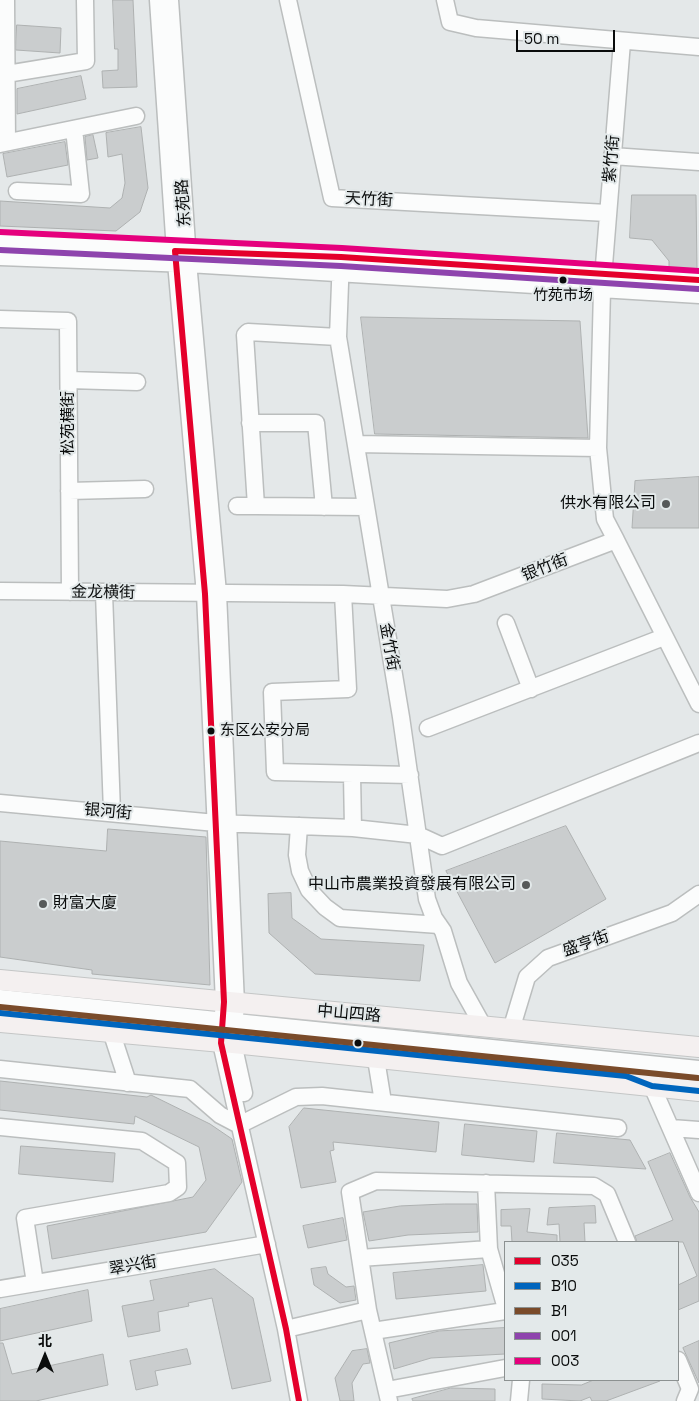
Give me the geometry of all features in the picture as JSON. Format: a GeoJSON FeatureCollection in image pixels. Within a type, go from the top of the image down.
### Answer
{"type":"FeatureCollection","features":[{"type":"Feature","properties":{"kind":"main road","name":"中山四路"},"geometry":{"type":"LineString","coordinates":[[0,980],[228,1025],[376,1059],[699,1091]]}},
{"type":"Feature","properties":{"kind":"main road","name":"中山四路"},"geometry":{"type":"LineString","coordinates":[[0,1022],[112,1034],[228,1025],[483,1026],[699,1047]]}},
{"type":"Feature","properties":{"kind":"street"},"geometry":{"type":"LineString","coordinates":[[6,0],[3,143],[136,116]]}},
{"type":"Feature","properties":{"kind":"street"},"geometry":{"type":"LineString","coordinates":[[3,75],[86,61],[85,0]]}},
{"type":"Feature","properties":{"kind":"street","name":"东苑路"},"geometry":{"type":"LineString","coordinates":[[158,0],[212,593],[228,1025],[244,1122]]}},
{"type":"Feature","properties":{"kind":"street","name":"东苑路"},"geometry":{"type":"LineString","coordinates":[[170,0],[182,257]]}},
{"type":"Feature","properties":{"kind":"street","name":"天竹街"},"geometry":{"type":"LineString","coordinates":[[288,0],[332,198],[607,213]]}},
{"type":"Feature","properties":{"kind":"street"},"geometry":{"type":"LineString","coordinates":[[445,0],[450,22],[476,28],[622,42],[699,47]]}},
{"type":"Feature","properties":{"kind":"street","name":"紫竹街"},"geometry":{"type":"LineString","coordinates":[[602,283],[622,42]]}},
{"type":"Feature","properties":{"kind":"street"},"geometry":{"type":"LineString","coordinates":[[17,191],[81,194],[74,129]]}},
{"type":"Feature","properties":{"kind":"street"},"geometry":{"type":"LineString","coordinates":[[612,156],[699,162]]}},
{"type":"Feature","properties":{"kind":"street"},"geometry":{"type":"LineString","coordinates":[[0,241],[182,257],[340,265],[602,283],[699,296]]}},
{"type":"Feature","properties":{"kind":"street"},"geometry":{"type":"LineString","coordinates":[[0,257],[182,257]]}},
{"type":"Feature","properties":{"kind":"street","name":"金竹街"},"geometry":{"type":"LineString","coordinates":[[340,265],[338,337],[410,775],[427,899],[434,918],[449,947],[459,983],[483,1026]]}},
{"type":"Feature","properties":{"kind":"street"},"geometry":{"type":"LineString","coordinates":[[602,283],[699,280]]}},
{"type":"Feature","properties":{"kind":"street"},"geometry":{"type":"LineString","coordinates":[[602,283],[598,448],[605,518],[699,704]]}},
{"type":"Feature","properties":{"kind":"street","name":"松苑横街"},"geometry":{"type":"LineString","coordinates":[[0,319],[68,322],[70,592]]}},
{"type":"Feature","properties":{"kind":"street"},"geometry":{"type":"LineString","coordinates":[[256,506],[245,335],[248,332],[338,337]]}},
{"type":"Feature","properties":{"kind":"street"},"geometry":{"type":"LineString","coordinates":[[68,380],[137,382]]}},
{"type":"Feature","properties":{"kind":"street"},"geometry":{"type":"LineString","coordinates":[[250,423],[316,423],[324,507]]}},
{"type":"Feature","properties":{"kind":"street"},"geometry":{"type":"LineString","coordinates":[[356,444],[598,448]]}},
{"type":"Feature","properties":{"kind":"street"},"geometry":{"type":"LineString","coordinates":[[69,491],[145,489]]}},
{"type":"Feature","properties":{"kind":"street"},"geometry":{"type":"LineString","coordinates":[[237,506],[366,507]]}},
{"type":"Feature","properties":{"kind":"street","name":"银竹街"},"geometry":{"type":"LineString","coordinates":[[212,593],[343,594],[447,599],[474,594],[616,540]]}},
{"type":"Feature","properties":{"kind":"street","name":"金龙横街"},"geometry":{"type":"LineString","coordinates":[[0,591],[212,593]]}},
{"type":"Feature","properties":{"kind":"street"},"geometry":{"type":"LineString","coordinates":[[104,593],[112,812]]}},
{"type":"Feature","properties":{"kind":"street"},"geometry":{"type":"LineString","coordinates":[[343,594],[348,688],[272,692],[275,772],[410,775]]}},
{"type":"Feature","properties":{"kind":"street"},"geometry":{"type":"LineString","coordinates":[[506,623],[531,689]]}},
{"type":"Feature","properties":{"kind":"street"},"geometry":{"type":"LineString","coordinates":[[428,728],[664,637]]}},
{"type":"Feature","properties":{"kind":"street","name":"银河街"},"geometry":{"type":"LineString","coordinates":[[0,803],[222,823],[353,828],[418,836],[442,846],[699,743]]}},
{"type":"Feature","properties":{"kind":"street"},"geometry":{"type":"LineString","coordinates":[[352,774],[353,828]]}},
{"type":"Feature","properties":{"kind":"street"},"geometry":{"type":"LineString","coordinates":[[298,826],[296,855],[300,871],[309,890],[325,907],[340,918],[439,925]]}},
{"type":"Feature","properties":{"kind":"street","name":"盛亨街"},"geometry":{"type":"LineString","coordinates":[[511,1030],[527,977],[548,958],[672,913],[699,894]]}},
{"type":"Feature","properties":{"kind":"street"},"geometry":{"type":"LineString","coordinates":[[0,998],[626,1076],[699,1083]]}},
{"type":"Feature","properties":{"kind":"street"},"geometry":{"type":"LineString","coordinates":[[0,1013],[228,1025],[699,1069]]}},
{"type":"Feature","properties":{"kind":"street"},"geometry":{"type":"LineString","coordinates":[[112,1034],[128,1083]]}},
{"type":"Feature","properties":{"kind":"street"},"geometry":{"type":"LineString","coordinates":[[376,1059],[384,1102]]}},
{"type":"Feature","properties":{"kind":"street"},"geometry":{"type":"LineString","coordinates":[[0,1069],[190,1089],[220,1116],[244,1122],[296,1097],[322,1096],[618,1128]]}},
{"type":"Feature","properties":{"kind":"street"},"geometry":{"type":"LineString","coordinates":[[626,1076],[652,1086],[699,1193]]}},
{"type":"Feature","properties":{"kind":"street"},"geometry":{"type":"LineString","coordinates":[[244,1122],[267,1244],[309,1401]]}},
{"type":"Feature","properties":{"kind":"street"},"geometry":{"type":"LineString","coordinates":[[244,1122],[289,1328],[299,1401]]}},
{"type":"Feature","properties":{"kind":"street"},"geometry":{"type":"LineString","coordinates":[[0,1127],[142,1141],[177,1163],[178,1187],[169,1193],[25,1218],[35,1283]]}},
{"type":"Feature","properties":{"kind":"street"},"geometry":{"type":"LineString","coordinates":[[671,1128],[699,1130]]}},
{"type":"Feature","properties":{"kind":"street"},"geometry":{"type":"LineString","coordinates":[[504,1368],[388,1396],[368,1310],[350,1192],[376,1181],[486,1182],[594,1186],[607,1194],[627,1241]]}},
{"type":"Feature","properties":{"kind":"street"},"geometry":{"type":"LineString","coordinates":[[486,1182],[490,1249],[504,1301]]}},
{"type":"Feature","properties":{"kind":"street","name":"翠兴街"},"geometry":{"type":"LineString","coordinates":[[0,1289],[267,1244]]}},
{"type":"Feature","properties":{"kind":"street"},"geometry":{"type":"LineString","coordinates":[[360,1258],[490,1249]]}},
{"type":"Feature","properties":{"kind":"street"},"geometry":{"type":"LineString","coordinates":[[289,1328],[368,1310]]}},
{"type":"Feature","properties":{"kind":"street"},"geometry":{"type":"LineString","coordinates":[[373,1331],[504,1311]]}},
{"type":"Feature","properties":{"kind":"street"},"geometry":{"type":"LineString","coordinates":[[679,1362],[690,1389],[685,1401]]}},
{"type":"Feature","properties":{"kind":"street"},"geometry":{"type":"LineString","coordinates":[[519,1401],[521,1381]]}},
{"type":"Feature","properties":{"kind":"building"},"geometry":{"type":"Polygon","coordinates":[[[113,0],[133,0],[137,87],[103,88],[102,71],[118,70],[113,0]]]}},
{"type":"Feature","properties":{"kind":"building"},"geometry":{"type":"Polygon","coordinates":[[[17,25],[61,28],[60,53],[16,50],[17,25]]]}},
{"type":"Feature","properties":{"kind":"building"},"geometry":{"type":"Polygon","coordinates":[[[81,76],[86,99],[17,114],[17,89],[81,76]]]}},
{"type":"Feature","properties":{"kind":"building"},"geometry":{"type":"Polygon","coordinates":[[[141,127],[148,188],[140,212],[116,231],[0,226],[0,201],[110,208],[122,198],[125,183],[122,154],[108,157],[106,133],[141,127]]]}},
{"type":"Feature","properties":{"kind":"building"},"geometry":{"type":"Polygon","coordinates":[[[93,135],[98,158],[87,160],[85,137],[93,135]]]}},
{"type":"Feature","properties":{"kind":"building"},"geometry":{"type":"Polygon","coordinates":[[[65,142],[68,165],[7,177],[3,154],[65,142]]]}},
{"type":"Feature","properties":{"kind":"building"},"geometry":{"type":"Polygon","coordinates":[[[632,195],[696,195],[697,270],[669,268],[669,261],[652,240],[630,238],[632,195]]]}},
{"type":"Feature","properties":{"kind":"building"},"geometry":{"type":"Polygon","coordinates":[[[361,317],[580,321],[588,438],[375,434],[361,317]]]}},
{"type":"Feature","properties":{"kind":"building","name":"供水有限公司"},"geometry":{"type":"Polygon","coordinates":[[[699,477],[699,528],[632,528],[635,481],[699,477]]]}},
{"type":"Feature","properties":{"kind":"building","name":"中山市農業投資發展有限公司"},"geometry":{"type":"Polygon","coordinates":[[[566,826],[606,899],[495,963],[446,871],[566,826]]]}},
{"type":"Feature","properties":{"kind":"building"},"geometry":{"type":"Polygon","coordinates":[[[108,829],[206,837],[210,985],[92,974],[92,970],[0,957],[0,841],[106,851],[108,829]]]}},
{"type":"Feature","properties":{"kind":"building"},"geometry":{"type":"Polygon","coordinates":[[[291,893],[292,918],[321,939],[424,945],[420,981],[315,974],[269,933],[268,894],[291,893]]]}},
{"type":"Feature","properties":{"kind":"building"},"geometry":{"type":"Polygon","coordinates":[[[0,1081],[147,1097],[151,1095],[210,1124],[232,1139],[242,1182],[206,1232],[52,1259],[47,1226],[193,1197],[206,1180],[199,1147],[135,1116],[134,1124],[0,1110],[0,1081]]]}},
{"type":"Feature","properties":{"kind":"building"},"geometry":{"type":"Polygon","coordinates":[[[304,1108],[439,1122],[436,1152],[333,1142],[334,1150],[330,1151],[336,1182],[301,1188],[289,1127],[304,1108]]]}},
{"type":"Feature","properties":{"kind":"building"},"geometry":{"type":"Polygon","coordinates":[[[465,1124],[537,1131],[534,1162],[462,1155],[465,1124]]]}},
{"type":"Feature","properties":{"kind":"building"},"geometry":{"type":"Polygon","coordinates":[[[557,1133],[630,1140],[646,1169],[554,1163],[557,1133]]]}},
{"type":"Feature","properties":{"kind":"building"},"geometry":{"type":"Polygon","coordinates":[[[21,1146],[115,1153],[113,1182],[19,1174],[21,1146]]]}},
{"type":"Feature","properties":{"kind":"building"},"geometry":{"type":"Polygon","coordinates":[[[670,1153],[699,1212],[699,1301],[679,1310],[679,1285],[697,1276],[683,1242],[637,1241],[635,1236],[673,1220],[648,1162],[670,1153]]]}},
{"type":"Feature","properties":{"kind":"building"},"geometry":{"type":"Polygon","coordinates":[[[477,1204],[478,1232],[408,1235],[369,1241],[363,1212],[400,1206],[477,1204]]]}},
{"type":"Feature","properties":{"kind":"building"},"geometry":{"type":"Polygon","coordinates":[[[595,1206],[596,1223],[584,1223],[585,1241],[560,1241],[559,1224],[547,1225],[549,1208],[595,1206]]]}},
{"type":"Feature","properties":{"kind":"building"},"geometry":{"type":"Polygon","coordinates":[[[530,1209],[527,1232],[557,1235],[557,1241],[512,1241],[511,1226],[501,1226],[501,1210],[530,1209]]]}},
{"type":"Feature","properties":{"kind":"building"},"geometry":{"type":"Polygon","coordinates":[[[343,1218],[347,1240],[308,1248],[303,1226],[343,1218]]]}},
{"type":"Feature","properties":{"kind":"building"},"geometry":{"type":"Polygon","coordinates":[[[483,1265],[486,1291],[396,1299],[393,1273],[483,1265]]]}},
{"type":"Feature","properties":{"kind":"building"},"geometry":{"type":"Polygon","coordinates":[[[326,1267],[328,1274],[346,1287],[354,1286],[356,1300],[340,1303],[314,1285],[311,1269],[326,1267]]]}},
{"type":"Feature","properties":{"kind":"building"},"geometry":{"type":"Polygon","coordinates":[[[215,1269],[253,1298],[271,1381],[232,1389],[212,1298],[188,1303],[189,1306],[158,1312],[160,1331],[128,1337],[122,1306],[154,1300],[150,1281],[215,1269]]]}},
{"type":"Feature","properties":{"kind":"building"},"geometry":{"type":"Polygon","coordinates":[[[88,1290],[92,1321],[0,1341],[0,1309],[88,1290]]]}},
{"type":"Feature","properties":{"kind":"building"},"geometry":{"type":"Polygon","coordinates":[[[504,1328],[504,1354],[431,1358],[394,1369],[389,1343],[439,1331],[504,1328]]]}},
{"type":"Feature","properties":{"kind":"building"},"geometry":{"type":"Polygon","coordinates":[[[699,1341],[699,1383],[683,1348],[699,1341]]]}},
{"type":"Feature","properties":{"kind":"building"},"geometry":{"type":"Polygon","coordinates":[[[0,1343],[3,1343],[12,1374],[103,1354],[108,1385],[36,1401],[0,1401],[0,1343]]]}},
{"type":"Feature","properties":{"kind":"building"},"geometry":{"type":"Polygon","coordinates":[[[187,1349],[191,1364],[155,1371],[158,1385],[136,1390],[130,1361],[187,1349]]]}},
{"type":"Feature","properties":{"kind":"building"},"geometry":{"type":"Polygon","coordinates":[[[367,1349],[370,1363],[363,1364],[352,1383],[354,1401],[340,1401],[335,1378],[352,1351],[367,1349]]]}},
{"type":"Feature","properties":{"kind":"building"},"geometry":{"type":"Polygon","coordinates":[[[591,1381],[660,1381],[606,1401],[592,1401],[590,1397],[580,1401],[542,1399],[542,1384],[581,1385],[591,1381]]]}},
{"type":"Feature","properties":{"kind":"building"},"geometry":{"type":"Polygon","coordinates":[[[451,1388],[495,1389],[495,1401],[413,1401],[412,1399],[451,1388]]]}},
{"type":"Feature","properties":{"kind":"transit line","name":"003"},"geometry":{"type":"LineString","coordinates":[[0,232],[342,248],[699,271]]}},
{"type":"Feature","properties":{"kind":"transit line","name":"001"},"geometry":{"type":"LineString","coordinates":[[0,250],[341,266],[698,289]]}},
{"type":"Feature","properties":{"kind":"transit line","name":"035"},"geometry":{"type":"LineString","coordinates":[[299,1401],[286,1329],[221,1043],[224,1002],[205,594],[175,251],[341,257],[699,280]]}},
{"type":"Feature","properties":{"kind":"transit line","name":"B1"},"geometry":{"type":"LineString","coordinates":[[0,1007],[698,1078]]}},
{"type":"Feature","properties":{"kind":"transit line","name":"B10"},"geometry":{"type":"LineString","coordinates":[[0,1013],[626,1076],[652,1086],[699,1091]]}},
{"type":"Feature","properties":{"kind":"place","name":"竹苑市场"},"geometry":{"type":"Point","coordinates":[563,280]}},
{"type":"Feature","properties":{"kind":"place","name":"供水有限公司"},"geometry":{"type":"Point","coordinates":[666,504]}},
{"type":"Feature","properties":{"kind":"place","name":"东区公安分局"},"geometry":{"type":"Point","coordinates":[211,731]}},
{"type":"Feature","properties":{"kind":"place","name":"中山市農業投資發展有限公司"},"geometry":{"type":"Point","coordinates":[526,885]}},
{"type":"Feature","properties":{"kind":"place","name":"財富大廈"},"geometry":{"type":"Point","coordinates":[43,904]}}]}
